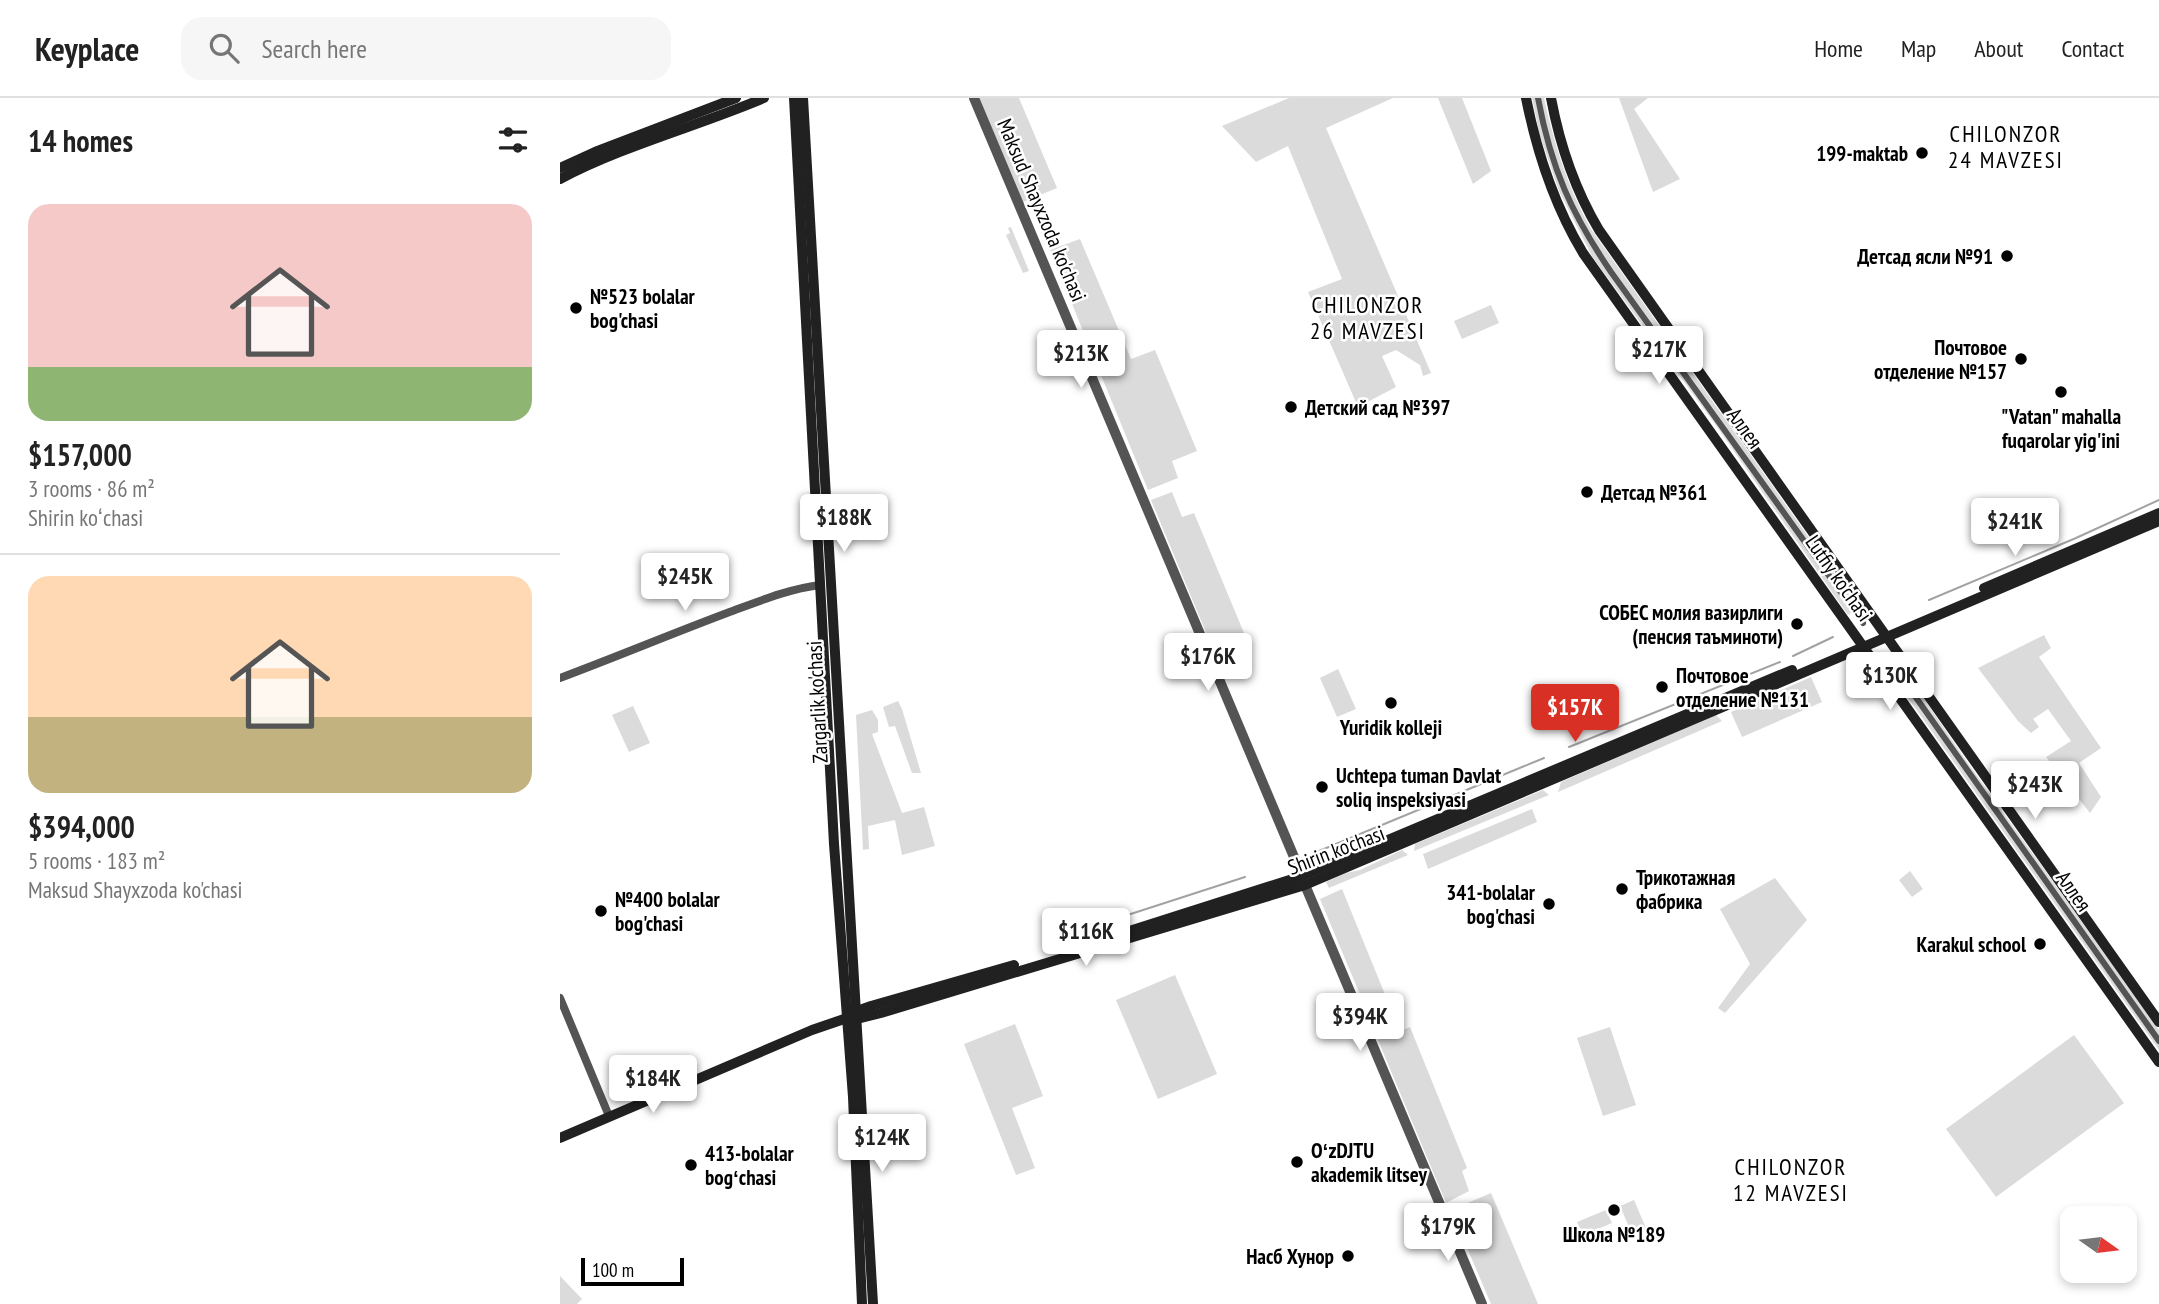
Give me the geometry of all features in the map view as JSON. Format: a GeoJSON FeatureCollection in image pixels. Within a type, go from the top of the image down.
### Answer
{"type":"FeatureCollection","features":[{"type":"Feature","properties":{"kind":"main road"},"geometry":{"type":"LineString","coordinates":[[563,166],[736,98]]}},
{"type":"Feature","properties":{"kind":"main road"},"geometry":{"type":"LineString","coordinates":[[560,179],[598,161],[764,98]]}},
{"type":"Feature","properties":{"kind":"main road","name":"Zargarlik ko'chasi"},"geometry":{"type":"LineString","coordinates":[[794,98],[834,844],[854,1016],[862,1304]]}},
{"type":"Feature","properties":{"kind":"main road","name":"Zargarlik ko'chasi"},"geometry":{"type":"LineString","coordinates":[[803,98],[836,708],[873,1304]]}},
{"type":"Feature","properties":{"kind":"main road","name":"Lutfiy ko'chasi"},"geometry":{"type":"LineString","coordinates":[[1526,98],[1549,182],[1583,253],[2159,1062]]}},
{"type":"Feature","properties":{"kind":"main road","name":"Lutfiy ko'chasi"},"geometry":{"type":"LineString","coordinates":[[1551,98],[1570,172],[1580,197],[1599,230],[2159,1022]]}},
{"type":"Feature","properties":{"kind":"main road","name":"Shirin ko'chasi"},"geometry":{"type":"LineString","coordinates":[[560,1138],[812,1030],[1056,953],[1304,880],[1863,644],[2159,513]]}},
{"type":"Feature","properties":{"kind":"main road","name":"Shirin ko'chasi"},"geometry":{"type":"LineString","coordinates":[[1886,634],[2159,521]]}},
{"type":"Feature","properties":{"kind":"street","name":"Maksud Shayxzoda ko'chasi"},"geometry":{"type":"LineString","coordinates":[[974,98],[1482,1304]]}},
{"type":"Feature","properties":{"kind":"street","name":"Аллея"},"geometry":{"type":"LineString","coordinates":[[1538,98],[1545,133],[1557,170],[1584,229],[1628,295],[1863,623]]}},
{"type":"Feature","properties":{"kind":"street"},"geometry":{"type":"LineString","coordinates":[[560,678],[647,642],[783,593],[820,584]]}},
{"type":"Feature","properties":{"kind":"street","name":"Аллея"},"geometry":{"type":"LineString","coordinates":[[1888,658],[2159,1041]]}},
{"type":"Feature","properties":{"kind":"street"},"geometry":{"type":"LineString","coordinates":[[560,998],[609,1116]]}},
{"type":"Feature","properties":{"kind":"shaded area"},"geometry":{"type":"Polygon","coordinates":[[[979,98],[1019,98],[1057,188],[1023,202],[979,98]]]}},
{"type":"Feature","properties":{"kind":"shaded area"},"geometry":{"type":"Polygon","coordinates":[[[1289,98],[1393,98],[1326,128],[1431,373],[1423,376],[1420,365],[1396,350],[1382,356],[1396,387],[1358,407],[1308,292],[1342,279],[1288,146],[1256,162],[1222,126],[1289,98]]]}},
{"type":"Feature","properties":{"kind":"shaded area"},"geometry":{"type":"Polygon","coordinates":[[[1438,98],[1462,98],[1491,171],[1473,184],[1438,98]]]}},
{"type":"Feature","properties":{"kind":"shaded area"},"geometry":{"type":"Polygon","coordinates":[[[1532,98],[1544,98],[1563,165],[1575,198],[1591,229],[1858,607],[1848,615],[1715,424],[1593,258],[1559,191],[1540,136],[1532,98]]]}},
{"type":"Feature","properties":{"kind":"shaded area"},"geometry":{"type":"Polygon","coordinates":[[[1619,98],[1648,98],[1634,109],[1680,179],[1653,192],[1619,98]]]}},
{"type":"Feature","properties":{"kind":"shaded area"},"geometry":{"type":"Polygon","coordinates":[[[1011,227],[1029,271],[1023,273],[1006,235],[1010,233],[1008,228],[1011,227]]]}},
{"type":"Feature","properties":{"kind":"shaded area"},"geometry":{"type":"Polygon","coordinates":[[[1080,239],[1131,359],[1155,350],[1197,451],[1172,461],[1178,478],[1148,490],[1050,250],[1080,239]]]}},
{"type":"Feature","properties":{"kind":"shaded area"},"geometry":{"type":"Polygon","coordinates":[[[1491,305],[1499,323],[1462,339],[1454,321],[1491,305]]]}},
{"type":"Feature","properties":{"kind":"shaded area"},"geometry":{"type":"Polygon","coordinates":[[[1172,492],[1182,517],[1194,513],[1244,633],[1212,647],[1151,500],[1172,492]]]}},
{"type":"Feature","properties":{"kind":"shaded area"},"geometry":{"type":"Polygon","coordinates":[[[2044,635],[2051,648],[2039,657],[2101,748],[2079,763],[2101,797],[2090,813],[2046,757],[2071,741],[2048,709],[2033,719],[2039,727],[2031,733],[2018,721],[1978,668],[2044,635]]]}},
{"type":"Feature","properties":{"kind":"shaded area"},"geometry":{"type":"Polygon","coordinates":[[[1893,653],[1965,759],[2159,1030],[2159,1050],[1881,660],[1893,653]]]}},
{"type":"Feature","properties":{"kind":"shaded area"},"geometry":{"type":"Polygon","coordinates":[[[1338,669],[1356,709],[1337,717],[1320,678],[1338,669]]]}},
{"type":"Feature","properties":{"kind":"shaded area"},"geometry":{"type":"Polygon","coordinates":[[[1811,677],[1822,702],[1742,737],[1731,712],[1811,677]]]}},
{"type":"Feature","properties":{"kind":"shaded area"},"geometry":{"type":"Polygon","coordinates":[[[898,701],[921,773],[912,773],[895,726],[889,727],[883,707],[898,701]]]}},
{"type":"Feature","properties":{"kind":"shaded area"},"geometry":{"type":"Polygon","coordinates":[[[633,706],[650,743],[629,752],[612,715],[633,706]]]}},
{"type":"Feature","properties":{"kind":"shaded area"},"geometry":{"type":"Polygon","coordinates":[[[872,710],[878,720],[878,732],[872,734],[902,813],[924,807],[935,846],[902,855],[895,820],[868,826],[869,849],[863,850],[856,715],[872,710]]]}},
{"type":"Feature","properties":{"kind":"shaded area"},"geometry":{"type":"Polygon","coordinates":[[[1716,715],[1722,721],[1558,792],[1561,782],[1716,715]]]}},
{"type":"Feature","properties":{"kind":"shaded area"},"geometry":{"type":"Polygon","coordinates":[[[1543,790],[1549,795],[1414,851],[1415,844],[1543,790]]]}},
{"type":"Feature","properties":{"kind":"shaded area"},"geometry":{"type":"Polygon","coordinates":[[[1532,809],[1537,822],[1428,869],[1423,854],[1532,809]]]}},
{"type":"Feature","properties":{"kind":"shaded area"},"geometry":{"type":"Polygon","coordinates":[[[1402,850],[1408,855],[1329,888],[1326,882],[1360,870],[1402,850]]]}},
{"type":"Feature","properties":{"kind":"shaded area"},"geometry":{"type":"Polygon","coordinates":[[[1910,871],[1923,889],[1912,897],[1899,880],[1910,871]]]}},
{"type":"Feature","properties":{"kind":"shaded area"},"geometry":{"type":"Polygon","coordinates":[[[1775,878],[1807,920],[1725,1013],[1718,1008],[1750,964],[1720,909],[1775,878]]]}},
{"type":"Feature","properties":{"kind":"shaded area"},"geometry":{"type":"Polygon","coordinates":[[[1342,889],[1395,1019],[1374,1028],[1320,899],[1342,889]]]}},
{"type":"Feature","properties":{"kind":"shaded area"},"geometry":{"type":"Polygon","coordinates":[[[1175,975],[1217,1074],[1158,1099],[1116,1000],[1175,975]]]}},
{"type":"Feature","properties":{"kind":"shaded area"},"geometry":{"type":"Polygon","coordinates":[[[1015,1024],[1043,1096],[1012,1108],[1035,1168],[1016,1175],[964,1044],[1015,1024]]]}},
{"type":"Feature","properties":{"kind":"shaded area"},"geometry":{"type":"Polygon","coordinates":[[[1410,1027],[1467,1168],[1462,1171],[1469,1191],[1446,1203],[1378,1040],[1410,1027]]]}},
{"type":"Feature","properties":{"kind":"shaded area"},"geometry":{"type":"Polygon","coordinates":[[[1610,1027],[1636,1105],[1603,1116],[1577,1038],[1610,1027]]]}},
{"type":"Feature","properties":{"kind":"shaded area"},"geometry":{"type":"Polygon","coordinates":[[[2074,1035],[2124,1103],[1996,1197],[1946,1129],[2074,1035]]]}},
{"type":"Feature","properties":{"kind":"shaded area"},"geometry":{"type":"Polygon","coordinates":[[[1491,1193],[1538,1304],[1491,1304],[1451,1210],[1491,1193]]]}},
{"type":"Feature","properties":{"kind":"shaded area"},"geometry":{"type":"Polygon","coordinates":[[[1634,1200],[1646,1228],[1632,1234],[1620,1206],[1634,1200]]]}},
{"type":"Feature","properties":{"kind":"shaded area"},"geometry":{"type":"Polygon","coordinates":[[[1606,1210],[1612,1223],[1583,1235],[1577,1222],[1606,1210]]]}},
{"type":"Feature","properties":{"kind":"shaded area"},"geometry":{"type":"Polygon","coordinates":[[[560,1276],[582,1299],[577,1304],[560,1304],[560,1276]]]}},
{"type":"Feature","properties":{"kind":"waterway"},"geometry":{"type":"LineString","coordinates":[[1929,600],[2159,500]]}},
{"type":"Feature","properties":{"kind":"waterway"},"geometry":{"type":"LineString","coordinates":[[1793,656],[1833,637]]}},
{"type":"Feature","properties":{"kind":"waterway"},"geometry":{"type":"LineString","coordinates":[[1569,747],[1780,662]]}},
{"type":"Feature","properties":{"kind":"waterway"},"geometry":{"type":"LineString","coordinates":[[1319,851],[1544,758]]}},
{"type":"Feature","properties":{"kind":"waterway"},"geometry":{"type":"LineString","coordinates":[[1106,922],[1245,877]]}},
{"type":"Feature","properties":{"kind":"place","name":"199-maktab"},"geometry":{"type":"Point","coordinates":[1922,153]}},
{"type":"Feature","properties":{"kind":"place","name":"Детсад ясли №91"},"geometry":{"type":"Point","coordinates":[2007,256]}},
{"type":"Feature","properties":{"kind":"place","name":"№523 bolalar bog'chasi"},"geometry":{"type":"Point","coordinates":[576,308]}},
{"type":"Feature","properties":{"kind":"place","name":"Почтовое отделение №157"},"geometry":{"type":"Point","coordinates":[2021,359]}},
{"type":"Feature","properties":{"kind":"place","name":"\"Vatan\" mahalla fuqarolar yig'ini"},"geometry":{"type":"Point","coordinates":[2061,392]}},
{"type":"Feature","properties":{"kind":"place","name":"Детский сад №397"},"geometry":{"type":"Point","coordinates":[1291,407]}},
{"type":"Feature","properties":{"kind":"place","name":"Детсад №361"},"geometry":{"type":"Point","coordinates":[1587,492]}},
{"type":"Feature","properties":{"kind":"place","name":"СОБЕС молия вазирлиги (пенсия таъминоти)"},"geometry":{"type":"Point","coordinates":[1797,624]}},
{"type":"Feature","properties":{"kind":"place","name":"Почтовое отделение №131"},"geometry":{"type":"Point","coordinates":[1662,687]}},
{"type":"Feature","properties":{"kind":"place","name":"Yuridik kolleji"},"geometry":{"type":"Point","coordinates":[1391,703]}},
{"type":"Feature","properties":{"kind":"place","name":"Uchtepa tuman Davlat soliq inspeksiyasi"},"geometry":{"type":"Point","coordinates":[1322,787]}},
{"type":"Feature","properties":{"kind":"place","name":"Трикотажная фабрика"},"geometry":{"type":"Point","coordinates":[1622,889]}},
{"type":"Feature","properties":{"kind":"place","name":"341-bolalar bog'chasi"},"geometry":{"type":"Point","coordinates":[1549,904]}},
{"type":"Feature","properties":{"kind":"place","name":"№400 bolalar bog'chasi"},"geometry":{"type":"Point","coordinates":[601,911]}},
{"type":"Feature","properties":{"kind":"place","name":"Karakul school"},"geometry":{"type":"Point","coordinates":[2040,944]}},
{"type":"Feature","properties":{"kind":"place","name":"OʻzDJTU akademik litsey"},"geometry":{"type":"Point","coordinates":[1297,1162]}},
{"type":"Feature","properties":{"kind":"place","name":"413-bolalar bogʻchasi"},"geometry":{"type":"Point","coordinates":[691,1165]}},
{"type":"Feature","properties":{"kind":"place","name":"Школа №189"},"geometry":{"type":"Point","coordinates":[1614,1210]}},
{"type":"Feature","properties":{"kind":"place","name":"Насб Хунор"},"geometry":{"type":"Point","coordinates":[1348,1256]}},
{"type":"Feature","properties":{"kind":"district","name":"CHILONZOR 24 MAVZESI"},"geometry":{"type":"Point","coordinates":[2006,146]}},
{"type":"Feature","properties":{"kind":"district","name":"CHILONZOR 26 MAVZESI"},"geometry":{"type":"Point","coordinates":[1368,317]}},
{"type":"Feature","properties":{"kind":"district","name":"CHILONZOR 12 MAVZESI"},"geometry":{"type":"Point","coordinates":[1791,1179]}}]}
